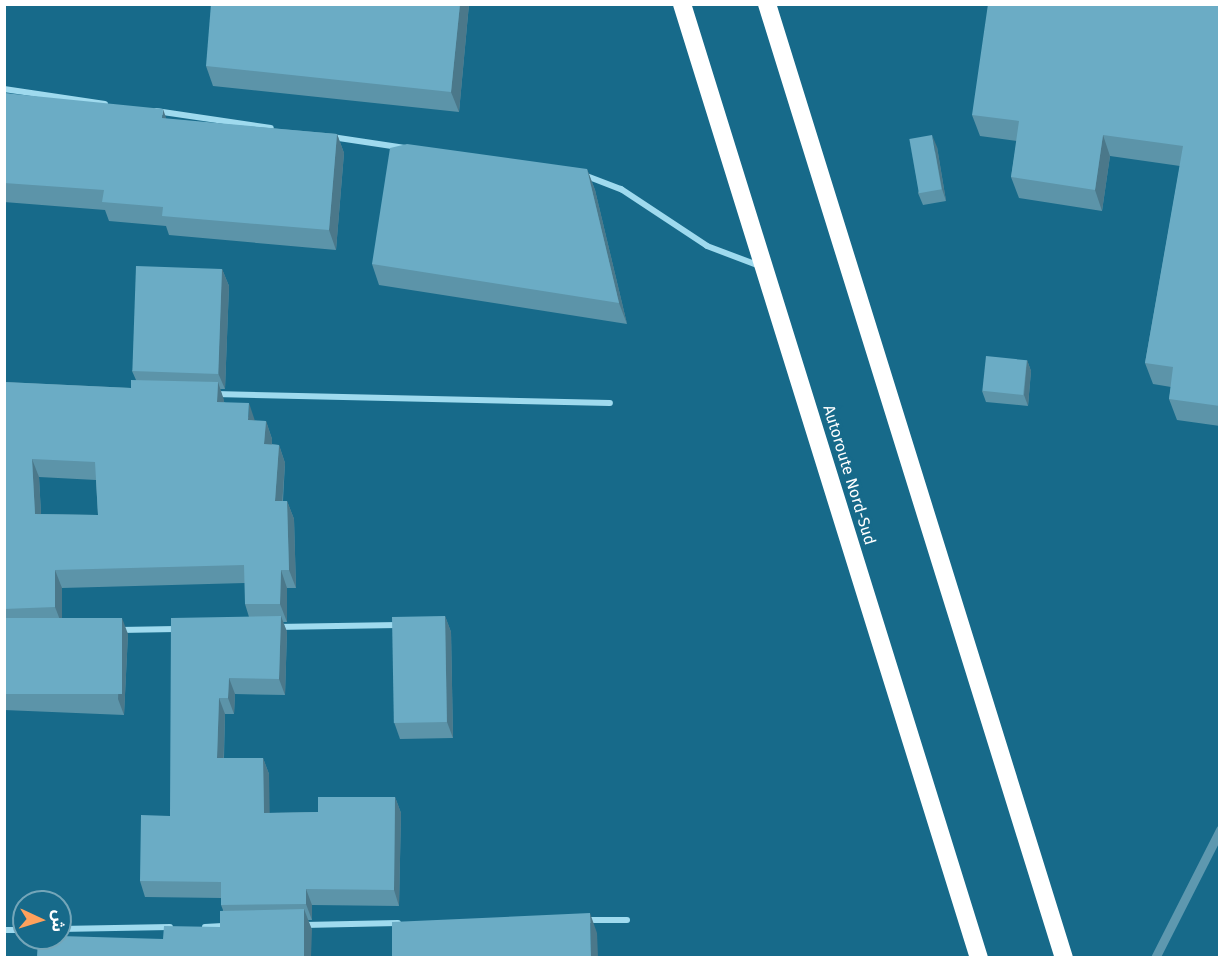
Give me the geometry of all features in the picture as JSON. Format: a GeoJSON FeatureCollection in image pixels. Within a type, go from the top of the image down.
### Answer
{"type":"FeatureCollection","features":[{"type":"Feature","properties":{"kind":"highway","name":"Autoroute Nord-Sud"},"geometry":{"type":"LineString","coordinates":[[682,4],[978,952]]}},
{"type":"Feature","properties":{"kind":"highway"},"geometry":{"type":"LineString","coordinates":[[766,4],[1064,957]]}},
{"type":"Feature","properties":{"kind":"street"},"geometry":{"type":"LineString","coordinates":[[4,89],[110,105]]}},
{"type":"Feature","properties":{"kind":"street"},"geometry":{"type":"LineString","coordinates":[[145,110],[286,130]]}},
{"type":"Feature","properties":{"kind":"street"},"geometry":{"type":"LineString","coordinates":[[321,135],[414,149]]}},
{"type":"Feature","properties":{"kind":"street"},"geometry":{"type":"LineString","coordinates":[[579,173],[621,189],[707,246],[764,268]]}},
{"type":"Feature","properties":{"kind":"street"},"geometry":{"type":"LineString","coordinates":[[206,394],[610,403]]}},
{"type":"Feature","properties":{"kind":"street"},"geometry":{"type":"LineString","coordinates":[[267,627],[411,625]]}},
{"type":"Feature","properties":{"kind":"street"},"geometry":{"type":"LineString","coordinates":[[112,630],[184,628]]}},
{"type":"Feature","properties":{"kind":"street"},"geometry":{"type":"LineString","coordinates":[[580,920],[627,920]]}},
{"type":"Feature","properties":{"kind":"street"},"geometry":{"type":"LineString","coordinates":[[296,925],[414,923]]}},
{"type":"Feature","properties":{"kind":"street"},"geometry":{"type":"LineString","coordinates":[[190,927],[237,926]]}},
{"type":"Feature","properties":{"kind":"street"},"geometry":{"type":"LineString","coordinates":[[72,929],[178,927]]}},
{"type":"Feature","properties":{"kind":"building"},"geometry":{"type":"Polygon","coordinates":[[[211,4],[460,4],[451,92],[206,66],[211,4]]]}},
{"type":"Feature","properties":{"kind":"building"},"geometry":{"type":"Polygon","coordinates":[[[988,4],[1220,4],[1220,406],[1169,399],[1173,367],[1145,363],[1183,146],[1103,135],[1095,190],[1011,177],[1019,121],[972,115],[988,4]]]}},
{"type":"Feature","properties":{"kind":"building"},"geometry":{"type":"Polygon","coordinates":[[[4,93],[163,109],[162,118],[337,134],[329,230],[162,216],[163,207],[102,202],[104,190],[4,183],[4,93]]]}},
{"type":"Feature","properties":{"kind":"building"},"geometry":{"type":"Polygon","coordinates":[[[932,135],[942,189],[919,193],[909,139],[932,135]]]}},
{"type":"Feature","properties":{"kind":"building"},"geometry":{"type":"Polygon","coordinates":[[[407,144],[587,169],[619,303],[372,264],[390,148],[407,144]]]}},
{"type":"Feature","properties":{"kind":"building"},"geometry":{"type":"Polygon","coordinates":[[[136,266],[222,269],[218,374],[132,371],[136,266]]]}},
{"type":"Feature","properties":{"kind":"building"},"geometry":{"type":"Polygon","coordinates":[[[986,356],[1027,360],[1023,395],[982,391],[986,356]]]}},
{"type":"Feature","properties":{"kind":"building"},"geometry":{"type":"Polygon","coordinates":[[[131,380],[218,382],[217,402],[249,403],[248,420],[266,421],[264,444],[279,445],[275,501],[287,501],[289,570],[281,570],[280,604],[245,604],[244,565],[55,570],[55,607],[4,609],[4,382],[131,388],[131,380]],[[32,459],[35,514],[98,515],[95,462],[32,459]]]}},
{"type":"Feature","properties":{"kind":"building"},"geometry":{"type":"Polygon","coordinates":[[[281,616],[279,679],[229,678],[228,698],[219,698],[217,758],[263,758],[264,813],[318,812],[318,797],[395,797],[394,890],[306,889],[306,904],[221,905],[221,882],[140,881],[141,815],[170,816],[171,618],[281,616]]]}},
{"type":"Feature","properties":{"kind":"building"},"geometry":{"type":"Polygon","coordinates":[[[445,616],[447,722],[394,723],[392,617],[445,616]]]}},
{"type":"Feature","properties":{"kind":"building"},"geometry":{"type":"Polygon","coordinates":[[[4,618],[122,618],[122,694],[4,694],[4,618]]]}},
{"type":"Feature","properties":{"kind":"building"},"geometry":{"type":"Polygon","coordinates":[[[304,909],[304,957],[37,957],[37,950],[72,950],[72,936],[163,939],[164,926],[220,927],[220,911],[304,909]]]}},
{"type":"Feature","properties":{"kind":"building"},"geometry":{"type":"Polygon","coordinates":[[[590,913],[591,957],[392,957],[392,922],[590,913]]]}},
{"type":"Feature","properties":{"kind":"waterway"},"geometry":{"type":"LineString","coordinates":[[1155,958],[1220,830]]}}]}
